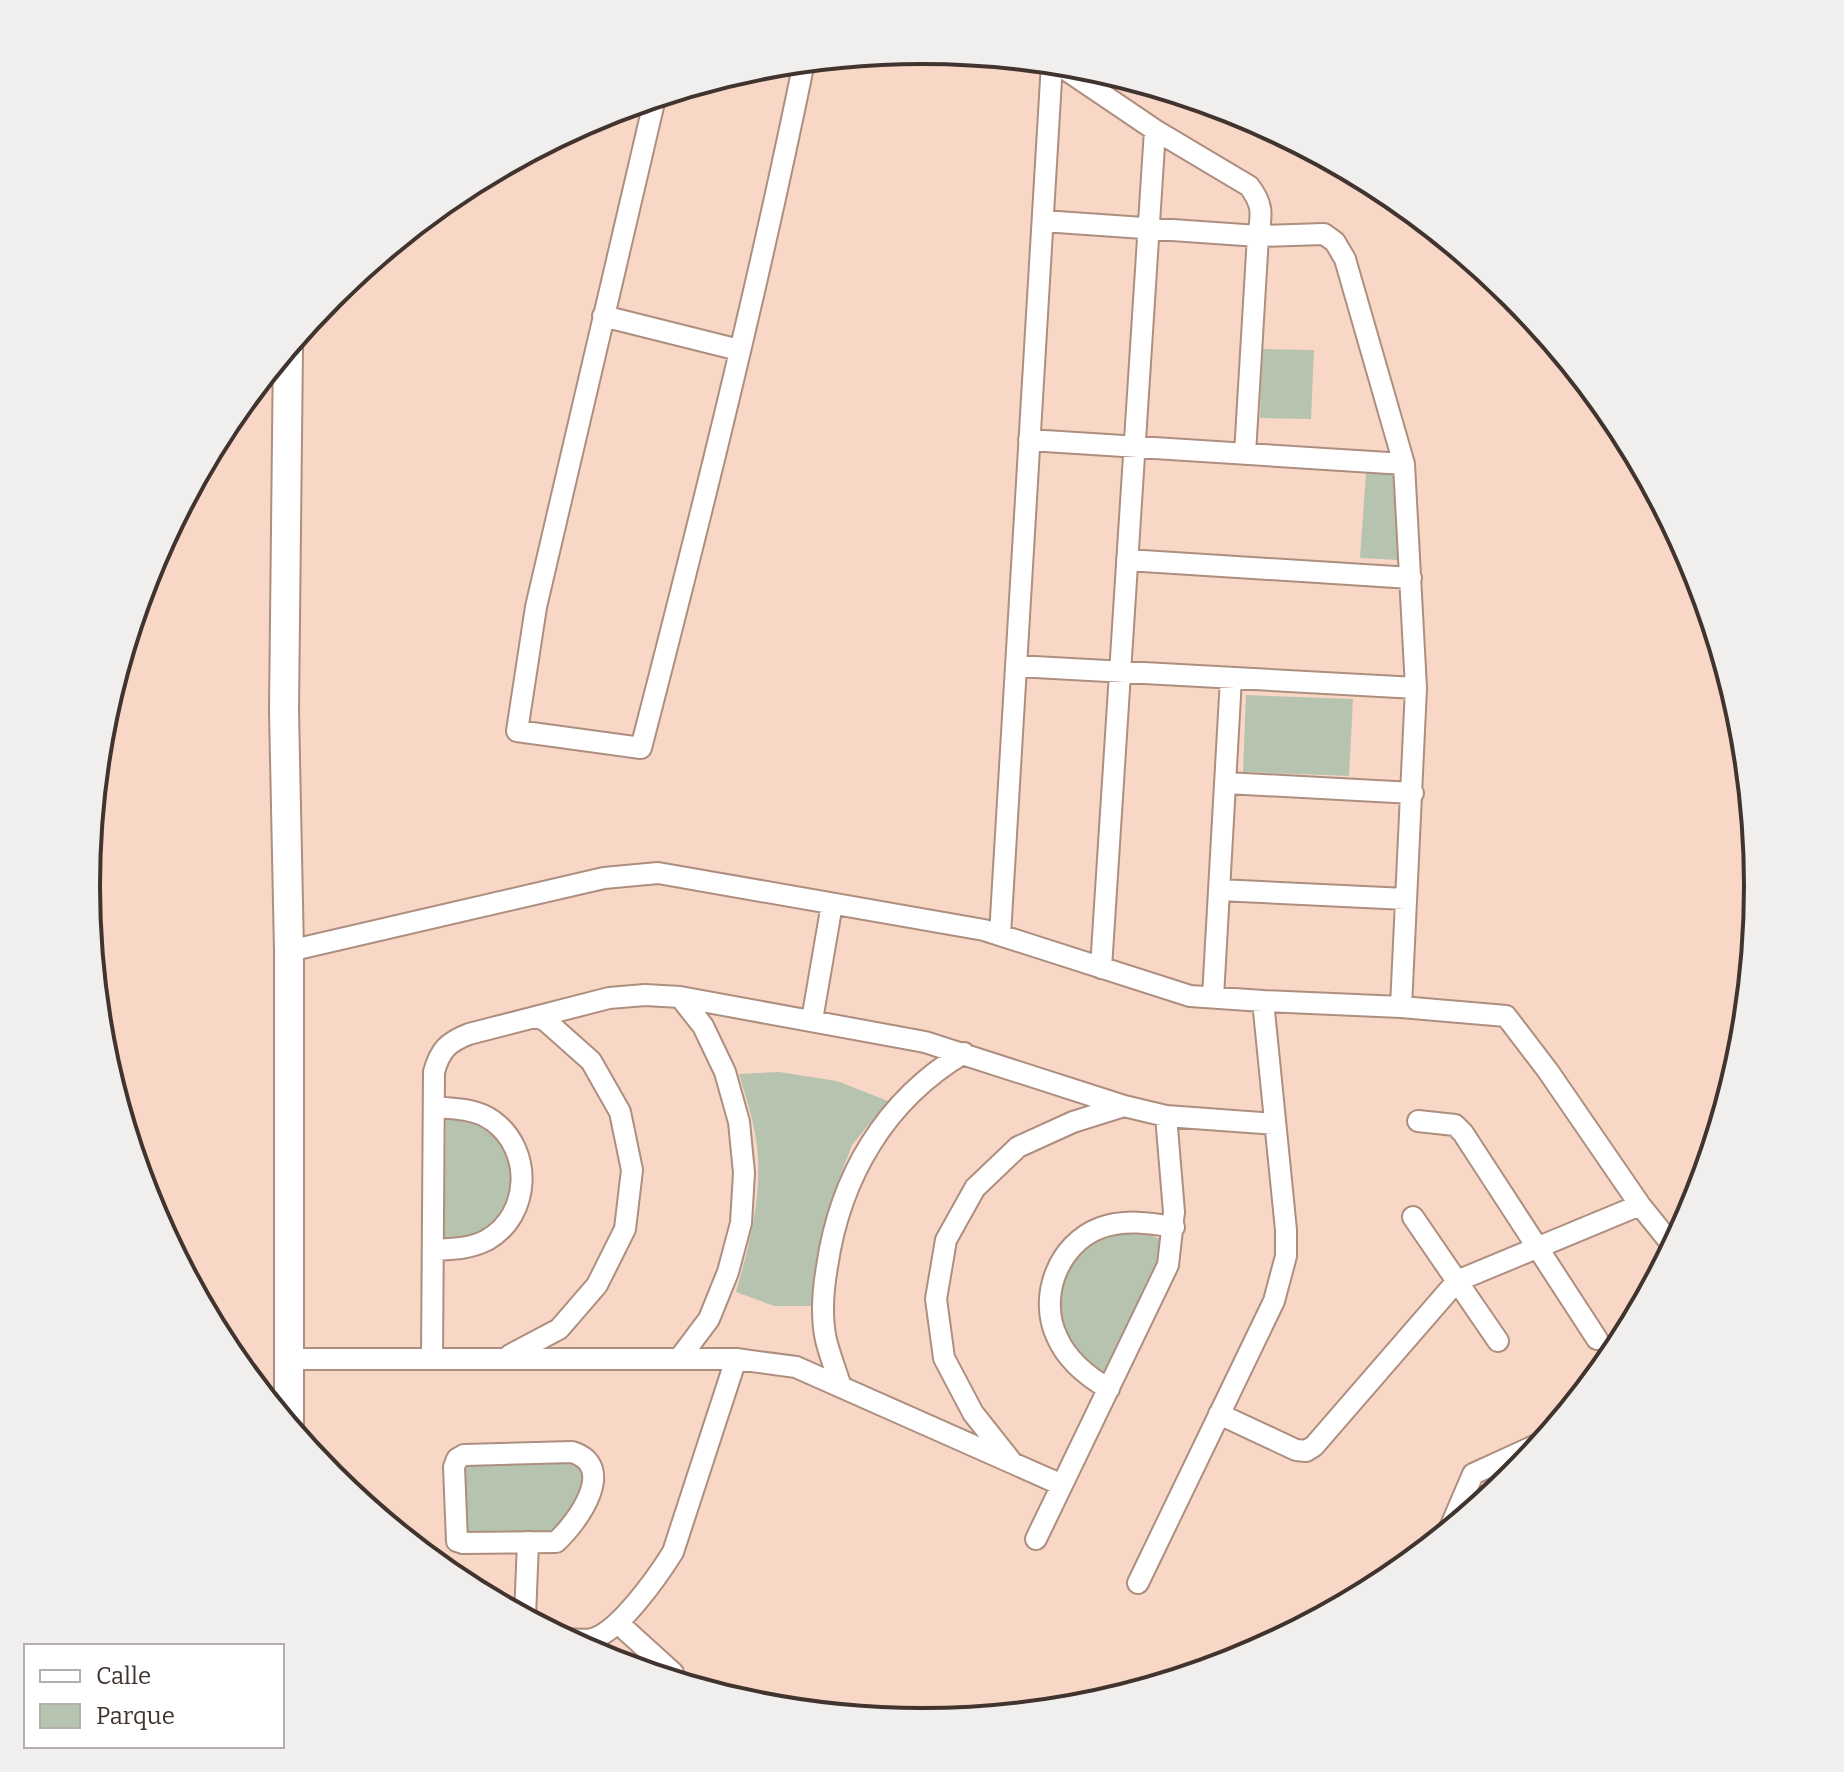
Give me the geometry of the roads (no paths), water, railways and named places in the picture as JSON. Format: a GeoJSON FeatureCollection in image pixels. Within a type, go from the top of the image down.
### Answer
{"type":"FeatureCollection","features":[{"type":"Feature","properties":{"kind":"street"},"geometry":{"type":"LineString","coordinates":[[652,110],[536,607],[517,731],[641,748],[687,569],[783,165],[802,73]]}},
{"type":"Feature","properties":{"kind":"street"},"geometry":{"type":"LineString","coordinates":[[1000,935],[1053,75]]}},
{"type":"Feature","properties":{"kind":"street"},"geometry":{"type":"LineString","coordinates":[[1079,79],[1155,130],[1249,186],[1260,199],[1263,213],[1258,236],[1245,454]]}},
{"type":"Feature","properties":{"kind":"street"},"geometry":{"type":"LineString","coordinates":[[1101,968],[1155,130]]}},
{"type":"Feature","properties":{"kind":"street"},"geometry":{"type":"LineString","coordinates":[[1043,221],[1258,236],[1324,234],[1335,242],[1345,259],[1404,464],[1416,688],[1401,1007]]}},
{"type":"Feature","properties":{"kind":"street"},"geometry":{"type":"LineString","coordinates":[[603,316],[739,350]]}},
{"type":"Feature","properties":{"kind":"street"},"geometry":{"type":"LineString","coordinates":[[288,364],[284,710],[289,951],[289,1409]]}},
{"type":"Feature","properties":{"kind":"street"},"geometry":{"type":"LineString","coordinates":[[1029,440],[1404,464]]}},
{"type":"Feature","properties":{"kind":"street"},"geometry":{"type":"LineString","coordinates":[[1127,560],[1411,578]]}},
{"type":"Feature","properties":{"kind":"street"},"geometry":{"type":"LineString","coordinates":[[1016,666],[1416,688]]}},
{"type":"Feature","properties":{"kind":"street"},"geometry":{"type":"LineString","coordinates":[[1213,997],[1231,678]]}},
{"type":"Feature","properties":{"kind":"street"},"geometry":{"type":"LineString","coordinates":[[1226,783],[1413,793]]}},
{"type":"Feature","properties":{"kind":"street"},"geometry":{"type":"LineString","coordinates":[[289,951],[604,878],[658,873],[984,930],[1190,996],[1506,1016],[1665,1236]]}},
{"type":"Feature","properties":{"kind":"street"},"geometry":{"type":"LineString","coordinates":[[1219,890],[1406,899]]}},
{"type":"Feature","properties":{"kind":"street"},"geometry":{"type":"LineString","coordinates":[[812,1020],[832,904]]}},
{"type":"Feature","properties":{"kind":"street"},"geometry":{"type":"LineString","coordinates":[[432,1359],[434,1072],[439,1054],[450,1041],[469,1034],[609,998],[645,995],[680,997],[925,1042],[1124,1106],[1166,1116],[1275,1124]]}},
{"type":"Feature","properties":{"kind":"street"},"geometry":{"type":"LineString","coordinates":[[679,1359],[709,1319],[728,1272],[741,1223],[744,1173],[739,1122],[725,1072],[703,1026],[680,997]]}},
{"type":"Feature","properties":{"kind":"street"},"geometry":{"type":"LineString","coordinates":[[1138,1583],[1274,1301],[1286,1256],[1263,1001]]}},
{"type":"Feature","properties":{"kind":"street"},"geometry":{"type":"LineString","coordinates":[[502,1358],[527,1348],[559,1329],[597,1285],[625,1229],[632,1170],[620,1112],[591,1061],[538,1017]]}},
{"type":"Feature","properties":{"kind":"street"},"geometry":{"type":"LineString","coordinates":[[841,1387],[825,1338],[824,1288],[831,1236],[847,1189],[870,1143],[900,1102],[937,1069],[964,1053]]}},
{"type":"Feature","properties":{"kind":"street"},"geometry":{"type":"LineString","coordinates":[[1012,1463],[973,1413],[944,1358],[936,1299],[946,1240],[975,1188],[1018,1147],[1073,1122],[1124,1106]]}},
{"type":"Feature","properties":{"kind":"street"},"geometry":{"type":"LineString","coordinates":[[433,1250],[466,1248],[487,1240],[505,1226],[518,1205],[523,1182],[520,1158],[515,1147],[492,1120],[470,1110],[434,1107]]}},
{"type":"Feature","properties":{"kind":"street"},"geometry":{"type":"LineString","coordinates":[[1036,1539],[1168,1265],[1174,1227],[1166,1116]]}},
{"type":"Feature","properties":{"kind":"street"},"geometry":{"type":"LineString","coordinates":[[1418,1121],[1455,1125],[1463,1133],[1597,1339]]}},
{"type":"Feature","properties":{"kind":"street"},"geometry":{"type":"LineString","coordinates":[[1219,1414],[1296,1450],[1306,1451],[1314,1446],[1457,1281],[1640,1205]]}},
{"type":"Feature","properties":{"kind":"street"},"geometry":{"type":"LineString","coordinates":[[1413,1217],[1498,1341]]}},
{"type":"Feature","properties":{"kind":"street"},"geometry":{"type":"LineString","coordinates":[[1109,1389],[1089,1377],[1057,1338],[1049,1313],[1050,1287],[1060,1263],[1077,1242],[1099,1229],[1124,1223],[1174,1227]]}},
{"type":"Feature","properties":{"kind":"street"},"geometry":{"type":"LineString","coordinates":[[288,1359],[736,1359],[796,1367],[1062,1485]]}},
{"type":"Feature","properties":{"kind":"street"},"geometry":{"type":"LineString","coordinates":[[593,1639],[618,1623],[673,1552],[736,1359]]}},
{"type":"Feature","properties":{"kind":"street"},"geometry":{"type":"LineString","coordinates":[[572,1452],[592,1463],[595,1475],[585,1505],[572,1528],[556,1542],[528,1542],[457,1541],[454,1467],[457,1459],[464,1455],[572,1452]]}},
{"type":"Feature","properties":{"kind":"street"},"geometry":{"type":"LineString","coordinates":[[1458,1509],[1473,1474],[1514,1455]]}},
{"type":"Feature","properties":{"kind":"street"},"geometry":{"type":"LineString","coordinates":[[525,1606],[528,1542]]}},
{"type":"Feature","properties":{"kind":"street"},"geometry":{"type":"LineString","coordinates":[[618,1623],[666,1666]]}}]}
